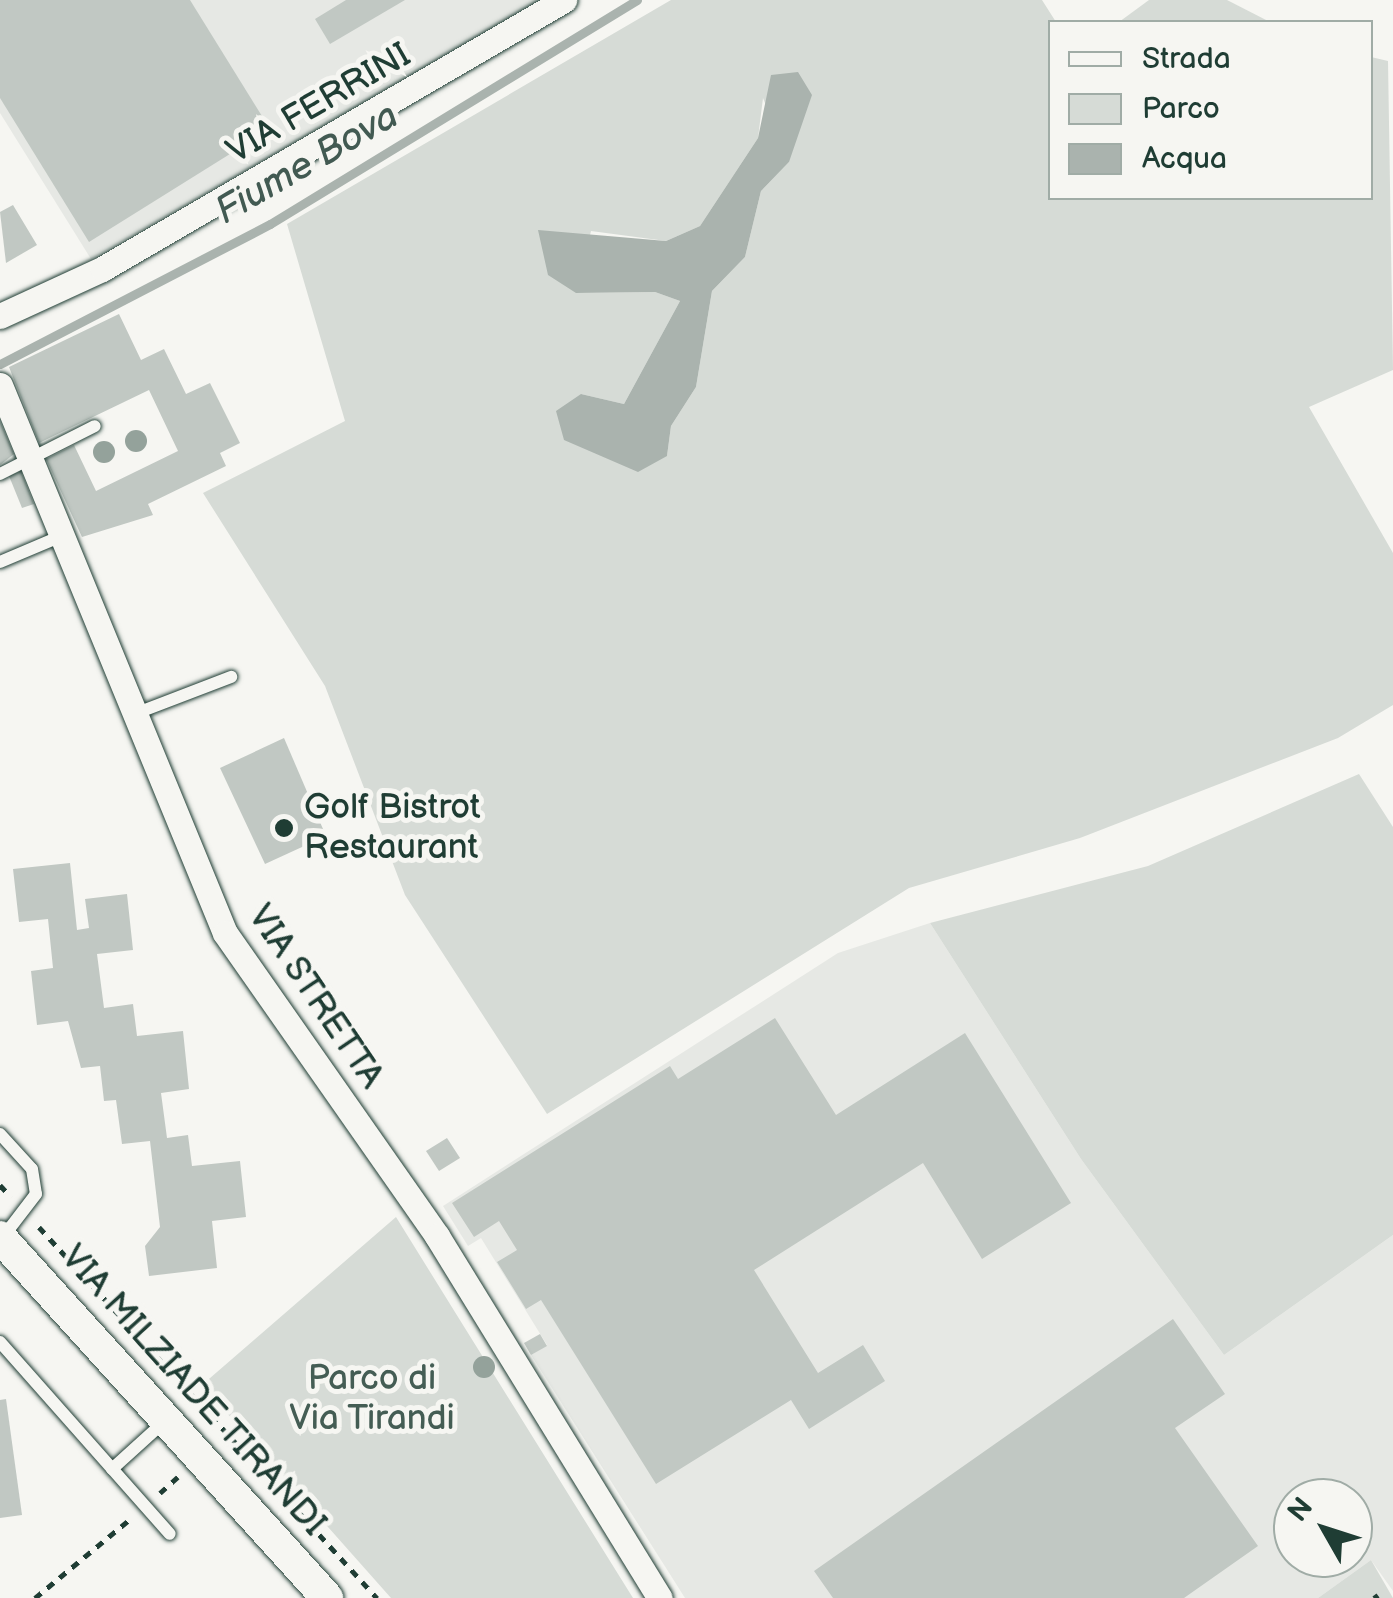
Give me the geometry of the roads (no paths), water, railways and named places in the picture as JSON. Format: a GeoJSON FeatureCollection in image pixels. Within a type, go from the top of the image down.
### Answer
{"type":"FeatureCollection","features":[{"type":"Feature","properties":{"kind":"street","name":"VIA FERRINI"},"geometry":{"type":"LineString","coordinates":[[0,316],[102,269],[564,0]]}},
{"type":"Feature","properties":{"kind":"street","name":"VIA STRETTA"},"geometry":{"type":"LineString","coordinates":[[1,388],[66,534],[225,933],[414,1204],[660,1598]]}},
{"type":"Feature","properties":{"kind":"street","name":"VIA MILZIADE TIRANDI"},"geometry":{"type":"LineString","coordinates":[[1,1238],[328,1598]]}},
{"type":"Feature","properties":{"kind":"lane"},"geometry":{"type":"LineString","coordinates":[[0,474],[95,426]]}},
{"type":"Feature","properties":{"kind":"lane"},"geometry":{"type":"LineString","coordinates":[[0,562],[66,534]]}},
{"type":"Feature","properties":{"kind":"lane"},"geometry":{"type":"LineString","coordinates":[[137,713],[231,676]]}},
{"type":"Feature","properties":{"kind":"lane"},"geometry":{"type":"LineString","coordinates":[[0,1134],[32,1168],[36,1194],[1,1238]]}},
{"type":"Feature","properties":{"kind":"lane"},"geometry":{"type":"LineString","coordinates":[[0,1342],[170,1534]]}},
{"type":"Feature","properties":{"kind":"lane"},"geometry":{"type":"LineString","coordinates":[[112,1469],[167,1419]]}},
{"type":"Feature","properties":{"kind":"water"},"geometry":{"type":"Polygon","coordinates":[[[798,72],[812,95],[789,162],[761,191],[745,257],[712,291],[696,387],[671,426],[667,456],[638,472],[564,440],[556,411],[581,394],[624,404],[680,301],[655,292],[576,293],[548,275],[538,230],[666,241],[700,226],[758,138],[771,75],[798,72]]]}},
{"type":"Feature","properties":{"kind":"waterway","name":"Fiume Bova"},"geometry":{"type":"LineString","coordinates":[[0,364],[270,224],[637,0]]}},
{"type":"Feature","properties":{"kind":"place","name":"Golf Bistrot Restaurant"},"geometry":{"type":"Point","coordinates":[284,828]}},
{"type":"Feature","properties":{"kind":"park label","name":"Parco di Via Tirandi"},"geometry":{"type":"Point","coordinates":[372,1399]}}]}
